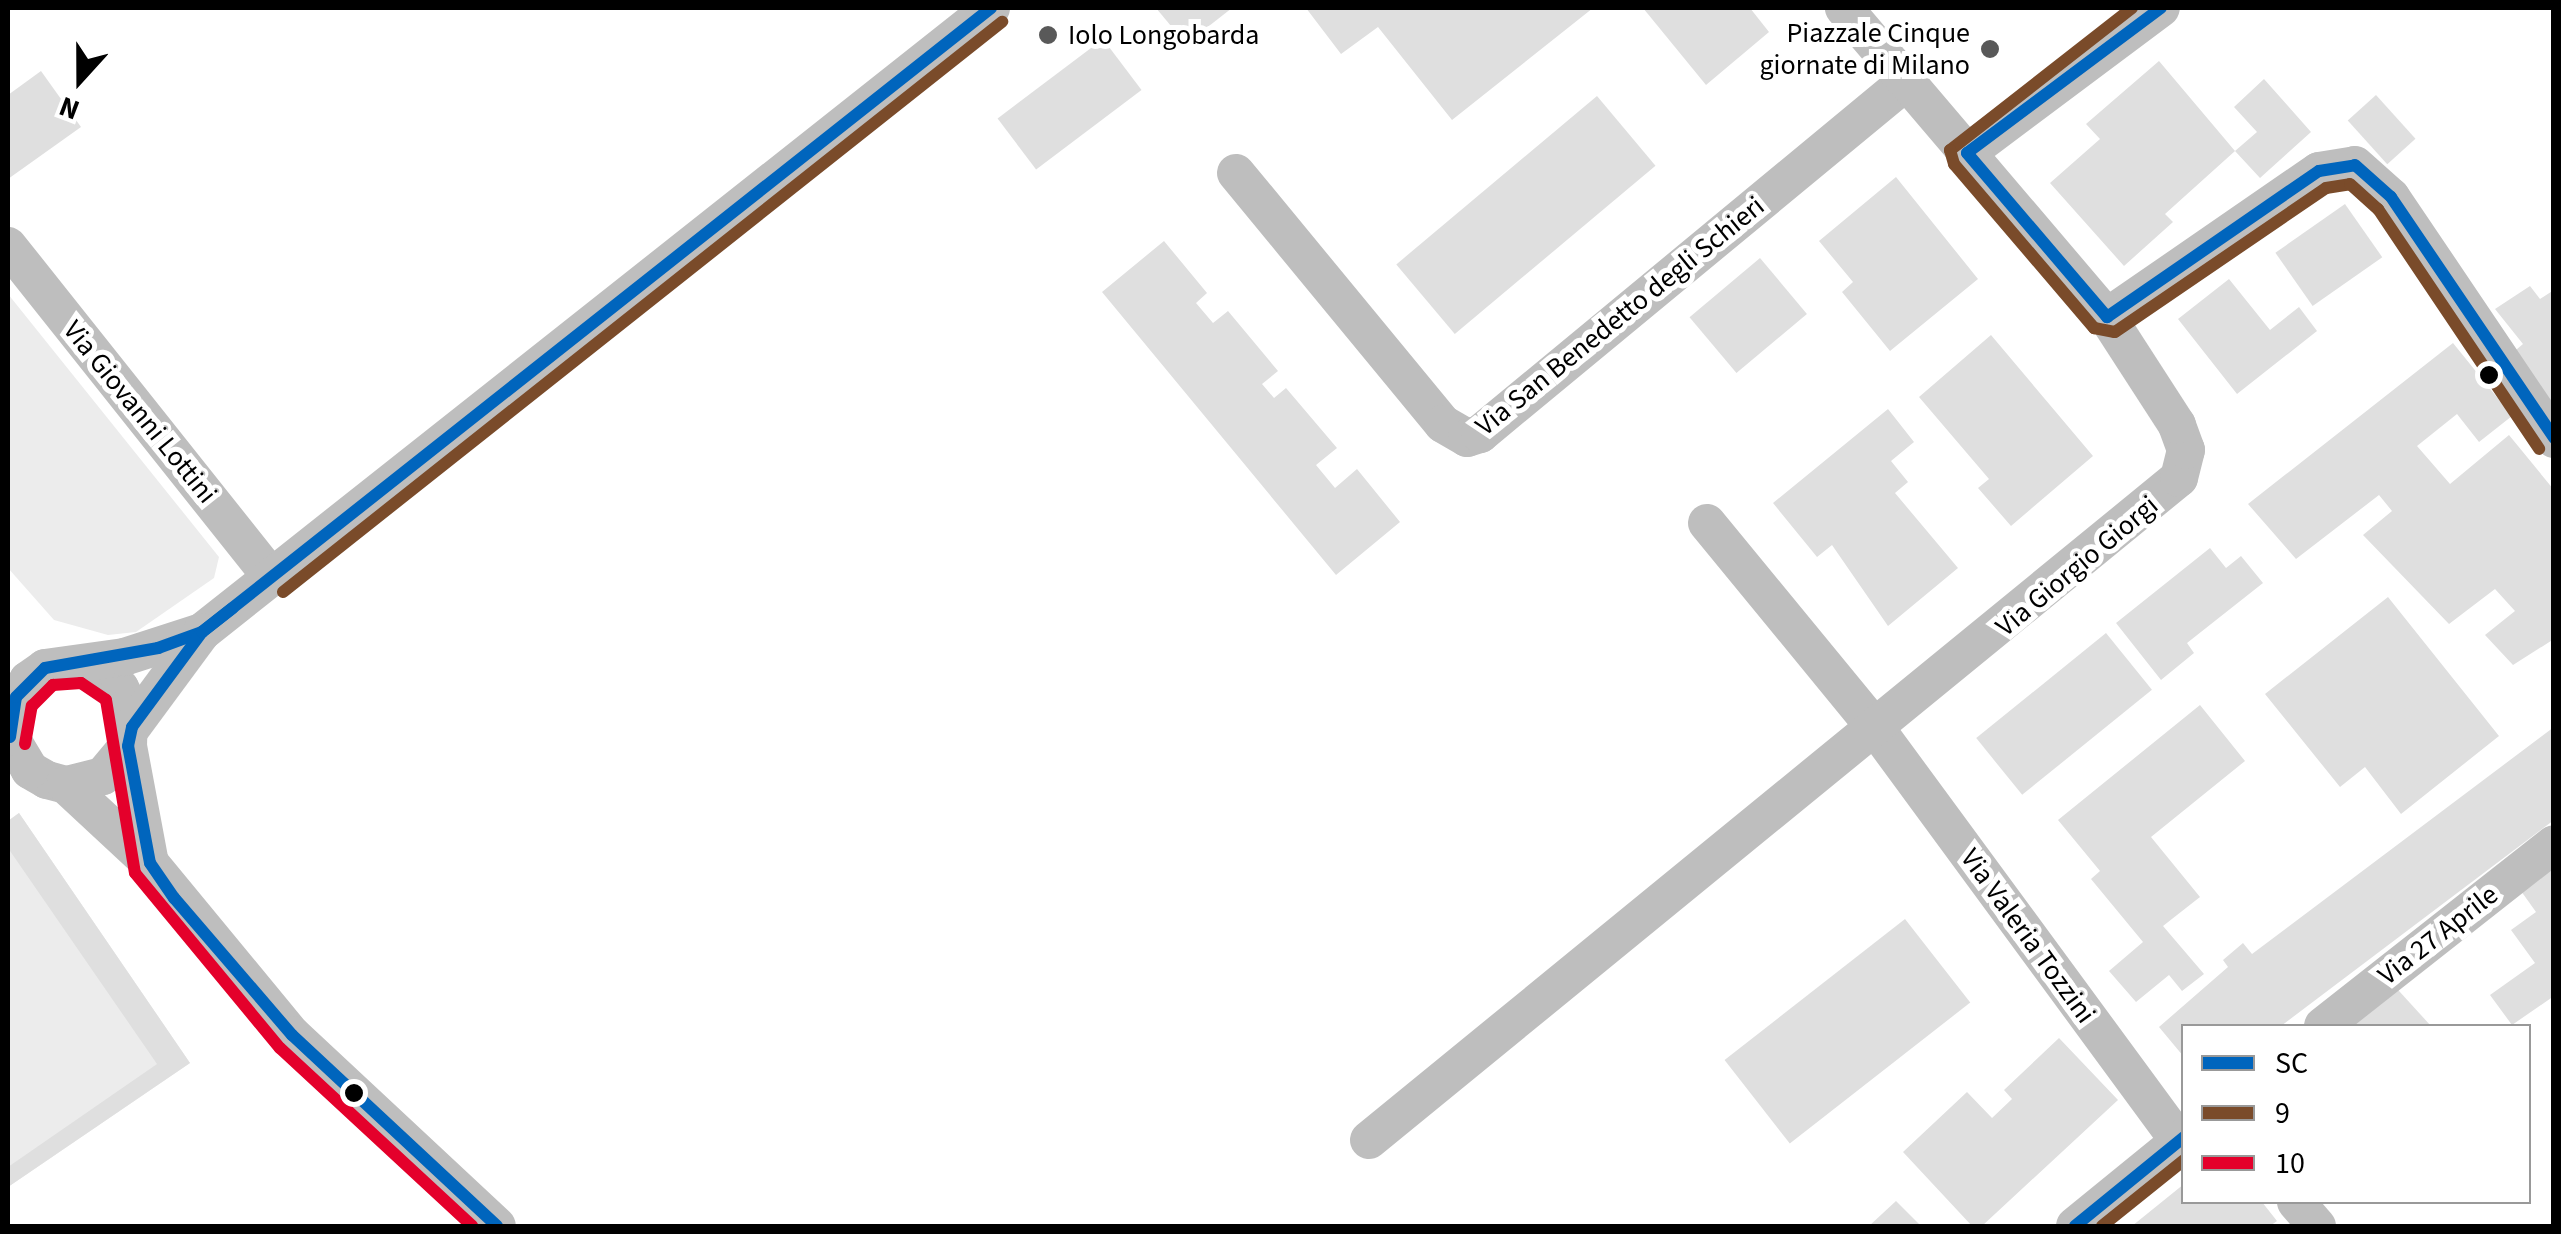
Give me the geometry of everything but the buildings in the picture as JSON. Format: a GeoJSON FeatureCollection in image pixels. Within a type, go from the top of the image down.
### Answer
{"type":"FeatureCollection","features":[{"type":"Feature","properties":{"kind":"street"},"geometry":{"type":"LineString","coordinates":[[8,797],[56,783],[103,776],[202,632],[991,8]]}},
{"type":"Feature","properties":{"kind":"street","name":"Via Giorgio Giorgi"},"geometry":{"type":"LineString","coordinates":[[1370,1140],[1877,730],[2179,478],[2186,450],[2177,424],[2107,317],[1844,8]]}},
{"type":"Feature","properties":{"kind":"street"},"geometry":{"type":"LineString","coordinates":[[1967,153],[2161,8]]}},
{"type":"Feature","properties":{"kind":"street","name":"Via San Benedetto degli Schieri"},"geometry":{"type":"LineString","coordinates":[[1236,173],[1443,424],[1467,438],[1480,434],[1907,81]]}},
{"type":"Feature","properties":{"kind":"street"},"geometry":{"type":"LineString","coordinates":[[2107,317],[2320,171],[2355,165],[2391,197],[2554,439]]}},
{"type":"Feature","properties":{"kind":"street","name":"Via Giovanni Lottini"},"geometry":{"type":"LineString","coordinates":[[8,246],[272,578]]}},
{"type":"Feature","properties":{"kind":"street","name":"Via Valeria Tozzini"},"geometry":{"type":"LineString","coordinates":[[1707,523],[1877,730],[2181,1139]]}},
{"type":"Feature","properties":{"kind":"street"},"geometry":{"type":"LineString","coordinates":[[202,632],[86,665],[65,663],[28,680],[13,706],[9,739],[30,770],[56,783],[150,863],[292,1034],[497,1226]]}},
{"type":"Feature","properties":{"kind":"street"},"geometry":{"type":"LineString","coordinates":[[86,665],[120,688],[150,863]]}},
{"type":"Feature","properties":{"kind":"street","name":"Via 27 Aprile"},"geometry":{"type":"LineString","coordinates":[[2325,1024],[2554,844]]}},
{"type":"Feature","properties":{"kind":"street"},"geometry":{"type":"LineString","coordinates":[[2074,1226],[2181,1139]]}},
{"type":"Feature","properties":{"kind":"street"},"geometry":{"type":"LineString","coordinates":[[2298,1204],[2316,1226]]}},
{"type":"Feature","properties":{"kind":"shaded area"},"geometry":{"type":"Polygon","coordinates":[[[8,294],[219,557],[214,578],[136,632],[108,635],[54,620],[8,568],[8,294]]]}},
{"type":"Feature","properties":{"kind":"shaded area"},"geometry":{"type":"Polygon","coordinates":[[[19,813],[190,1063],[8,1187],[8,821],[19,813]]]}},
{"type":"Feature","properties":{"kind":"transit line","name":"SC"},"geometry":{"type":"LineString","coordinates":[[497,1226],[292,1035],[174,898],[150,863],[128,746],[132,727],[202,632],[991,8]]}},
{"type":"Feature","properties":{"kind":"transit line","name":"9"},"geometry":{"type":"LineString","coordinates":[[2132,8],[1950,150],[1954,164],[2094,328],[2115,332],[2326,188],[2350,184],[2378,209],[2539,449]]}},
{"type":"Feature","properties":{"kind":"transit line","name":"SC"},"geometry":{"type":"LineString","coordinates":[[1967,153],[2161,8]]}},
{"type":"Feature","properties":{"kind":"transit line","name":"9"},"geometry":{"type":"LineString","coordinates":[[283,592],[1002,22]]}},
{"type":"Feature","properties":{"kind":"transit line","name":"SC"},"geometry":{"type":"LineString","coordinates":[[1967,153],[2107,317]]}},
{"type":"Feature","properties":{"kind":"transit line","name":"SC"},"geometry":{"type":"LineString","coordinates":[[2107,317],[2319,171],[2355,165],[2391,197],[2554,438]]}},
{"type":"Feature","properties":{"kind":"transit line","name":"SC"},"geometry":{"type":"LineString","coordinates":[[10,737],[16,697],[45,668],[158,648],[202,632],[233,608]]}},
{"type":"Feature","properties":{"kind":"transit line","name":"10"},"geometry":{"type":"LineString","coordinates":[[25,744],[32,706],[53,685],[81,683],[106,700],[135,873],[280,1048],[472,1226]]}},
{"type":"Feature","properties":{"kind":"transit line","name":"SC"},"geometry":{"type":"LineString","coordinates":[[2075,1226],[2181,1139]]}},
{"type":"Feature","properties":{"kind":"transit line","name":"9"},"geometry":{"type":"LineString","coordinates":[[2102,1226],[2181,1162]]}},
{"type":"Feature","properties":{"kind":"place","name":"Iolo Longobarda"},"geometry":{"type":"Point","coordinates":[1048,35]}},
{"type":"Feature","properties":{"kind":"place","name":"Piazzale Cinque giornate di Milano"},"geometry":{"type":"Point","coordinates":[1990,49]}}]}
